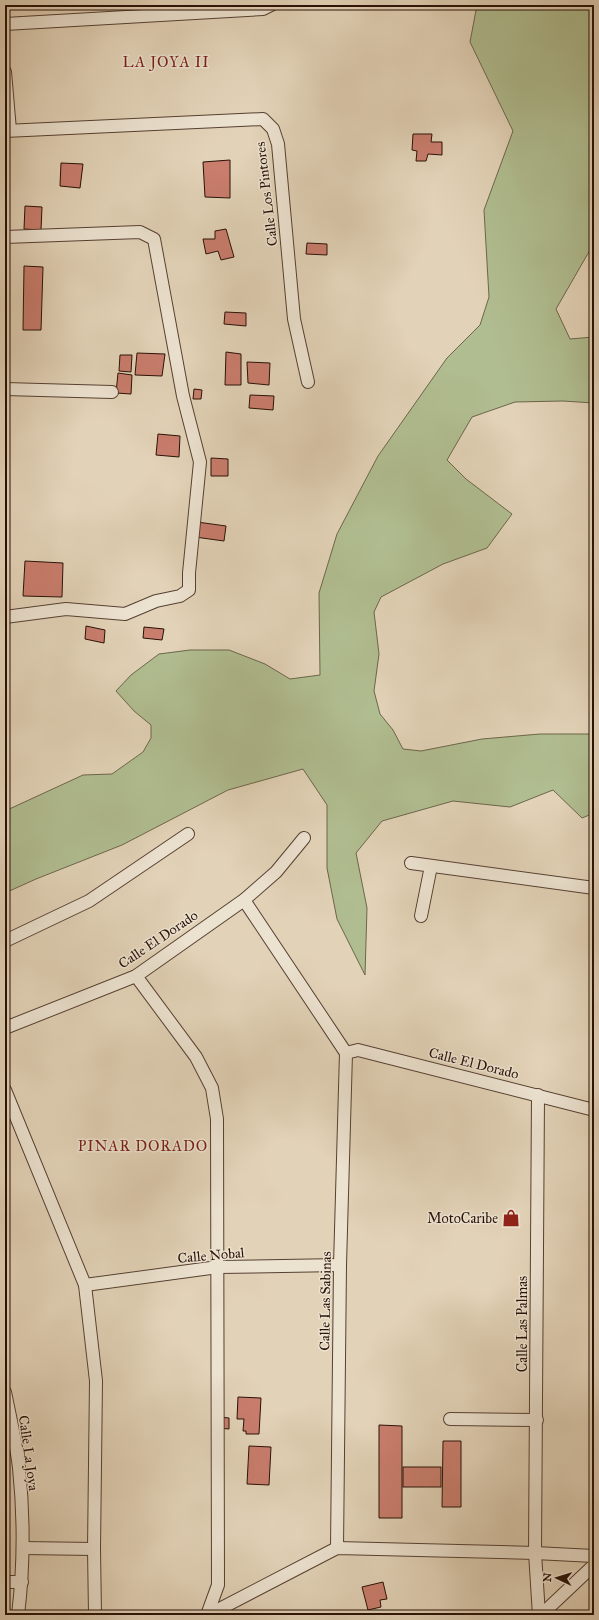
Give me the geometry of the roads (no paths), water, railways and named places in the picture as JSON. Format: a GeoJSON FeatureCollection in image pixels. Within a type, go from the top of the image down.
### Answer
{"type":"FeatureCollection","features":[{"type":"Feature","properties":{"kind":"street"},"geometry":{"type":"LineString","coordinates":[[5,24],[263,9],[271,5]]}},
{"type":"Feature","properties":{"kind":"street"},"geometry":{"type":"LineString","coordinates":[[5,72],[7,130]]}},
{"type":"Feature","properties":{"kind":"street","name":"Calle Los Pintores"},"geometry":{"type":"LineString","coordinates":[[7,130],[263,119],[273,129],[278,144],[294,319],[308,382]]}},
{"type":"Feature","properties":{"kind":"street"},"geometry":{"type":"LineString","coordinates":[[5,238],[140,232],[154,239],[183,396],[200,462],[188,590],[180,596],[156,601],[125,614],[66,609],[5,617]]}},
{"type":"Feature","properties":{"kind":"street"},"geometry":{"type":"LineString","coordinates":[[5,389],[112,392]]}},
{"type":"Feature","properties":{"kind":"street"},"geometry":{"type":"LineString","coordinates":[[5,941],[89,902],[188,834]]}},
{"type":"Feature","properties":{"kind":"street","name":"Calle El Dorado"},"geometry":{"type":"LineString","coordinates":[[5,1028],[136,976],[244,900],[276,872],[304,838]]}},
{"type":"Feature","properties":{"kind":"street"},"geometry":{"type":"LineString","coordinates":[[411,864],[594,888]]}},
{"type":"Feature","properties":{"kind":"street"},"geometry":{"type":"LineString","coordinates":[[421,916],[431,866]]}},
{"type":"Feature","properties":{"kind":"street"},"geometry":{"type":"LineString","coordinates":[[244,900],[346,1053]]}},
{"type":"Feature","properties":{"kind":"street"},"geometry":{"type":"LineString","coordinates":[[136,976],[196,1057],[212,1088],[217,1119],[218,1585],[208,1615]]}},
{"type":"Feature","properties":{"kind":"street","name":"Calle El Dorado"},"geometry":{"type":"LineString","coordinates":[[346,1053],[358,1050],[594,1110]]}},
{"type":"Feature","properties":{"kind":"street","name":"Calle Las Sabinas"},"geometry":{"type":"LineString","coordinates":[[337,1548],[340,1265],[346,1053]]}},
{"type":"Feature","properties":{"kind":"street"},"geometry":{"type":"LineString","coordinates":[[5,1090],[85,1285],[96,1381],[94,1549],[95,1615]]}},
{"type":"Feature","properties":{"kind":"street","name":"Calle Las Palmas"},"geometry":{"type":"LineString","coordinates":[[538,1095],[535,1552],[540,1615]]}},
{"type":"Feature","properties":{"kind":"street","name":"Calle Nobal"},"geometry":{"type":"LineString","coordinates":[[85,1285],[218,1267],[340,1265]]}},
{"type":"Feature","properties":{"kind":"street","name":"Calle La Joya"},"geometry":{"type":"LineString","coordinates":[[5,1392],[19,1467],[23,1548],[22,1582],[18,1615]]}},
{"type":"Feature","properties":{"kind":"street"},"geometry":{"type":"LineString","coordinates":[[450,1419],[537,1420]]}},
{"type":"Feature","properties":{"kind":"street"},"geometry":{"type":"LineString","coordinates":[[23,1548],[94,1549]]}},
{"type":"Feature","properties":{"kind":"street"},"geometry":{"type":"LineString","coordinates":[[208,1615],[337,1548],[535,1552],[594,1556]]}},
{"type":"Feature","properties":{"kind":"street"},"geometry":{"type":"LineString","coordinates":[[540,1615],[594,1565]]}},
{"type":"Feature","properties":{"kind":"street"},"geometry":{"type":"LineString","coordinates":[[5,1582],[22,1582]]}},
{"type":"Feature","properties":{"kind":"place","name":"MotoCaribe"},"geometry":{"type":"Point","coordinates":[511,1218]}},
{"type":"Feature","properties":{"kind":"district","name":"LA JOYA II"},"geometry":{"type":"Point","coordinates":[166,62]}},
{"type":"Feature","properties":{"kind":"district","name":"PINAR DORADO"},"geometry":{"type":"Point","coordinates":[143,1146]}}]}
